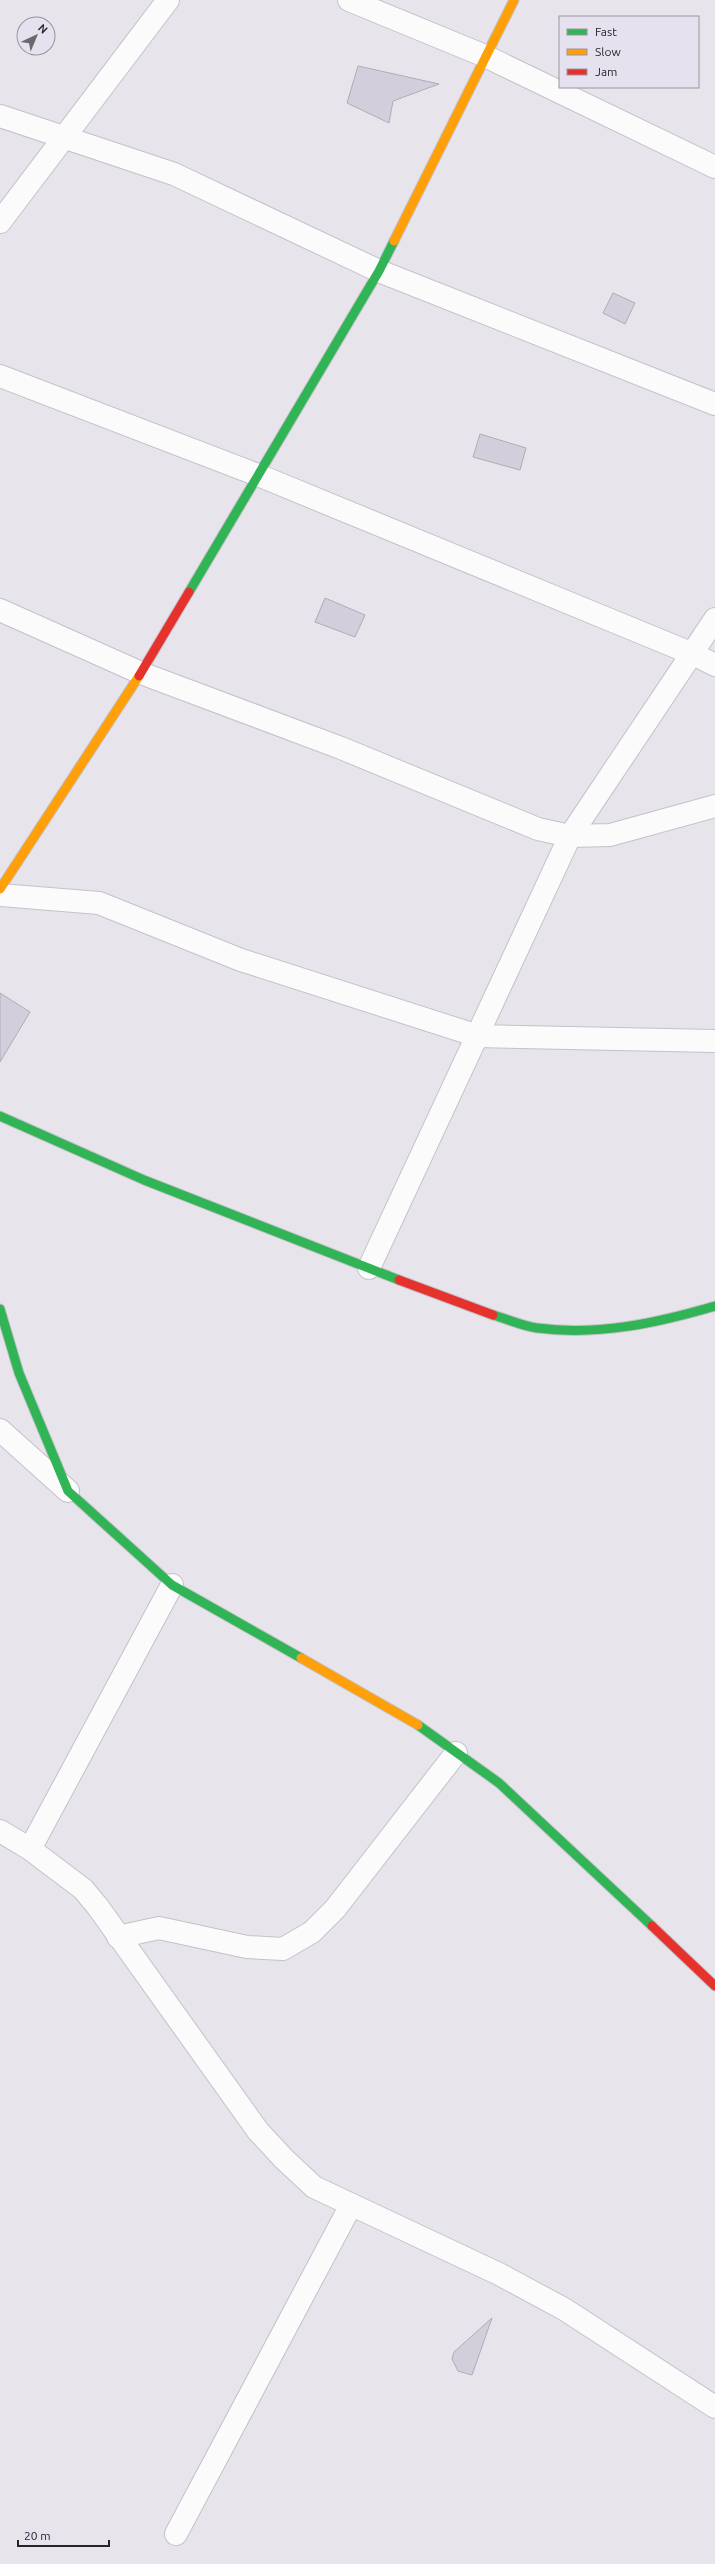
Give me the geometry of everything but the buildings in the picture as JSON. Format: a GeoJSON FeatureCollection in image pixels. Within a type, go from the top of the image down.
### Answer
{"type":"FeatureCollection","features":[{"type":"Feature","properties":{"kind":"street"},"geometry":{"type":"LineString","coordinates":[[0,222],[168,0]]}},
{"type":"Feature","properties":{"kind":"street"},"geometry":{"type":"LineString","coordinates":[[349,0],[485,56],[715,167]]}},
{"type":"Feature","properties":{"kind":"street"},"geometry":{"type":"LineString","coordinates":[[0,889],[142,673],[379,271],[514,0]]}},
{"type":"Feature","properties":{"kind":"street"},"geometry":{"type":"LineString","coordinates":[[0,116],[174,174],[379,271],[715,404]]}},
{"type":"Feature","properties":{"kind":"street"},"geometry":{"type":"LineString","coordinates":[[0,376],[258,475],[693,654],[715,665]]}},
{"type":"Feature","properties":{"kind":"street"},"geometry":{"type":"LineString","coordinates":[[0,610],[142,673],[341,748],[538,829],[570,836],[610,835],[715,806]]}},
{"type":"Feature","properties":{"kind":"street"},"geometry":{"type":"LineString","coordinates":[[368,1268],[478,1036],[570,836],[715,619]]}},
{"type":"Feature","properties":{"kind":"street"},"geometry":{"type":"LineString","coordinates":[[0,895],[99,903],[241,960],[478,1036],[715,1041]]}},
{"type":"Feature","properties":{"kind":"street"},"geometry":{"type":"LineString","coordinates":[[0,1116],[144,1180],[472,1308],[536,1328],[594,1331],[661,1322],[715,1306]]}},
{"type":"Feature","properties":{"kind":"street"},"geometry":{"type":"LineString","coordinates":[[0,1309],[19,1373],[68,1491]]}},
{"type":"Feature","properties":{"kind":"street"},"geometry":{"type":"LineString","coordinates":[[0,1430],[172,1585],[415,1723],[499,1783],[562,1840],[715,1986]]}},
{"type":"Feature","properties":{"kind":"street"},"geometry":{"type":"LineString","coordinates":[[30,1849],[172,1585]]}},
{"type":"Feature","properties":{"kind":"street"},"geometry":{"type":"LineString","coordinates":[[118,1937],[159,1928],[247,1947],[283,1949],[312,1932],[335,1909],[456,1753]]}},
{"type":"Feature","properties":{"kind":"street"},"geometry":{"type":"LineString","coordinates":[[0,1831],[30,1849],[83,1889],[98,1907],[258,2131],[283,2158],[314,2187],[499,2274],[564,2309],[715,2407]]}},
{"type":"Feature","properties":{"kind":"street"},"geometry":{"type":"LineString","coordinates":[[176,2534],[351,2205]]}},
{"type":"Feature","properties":{"kind":"traffic: fast"},"geometry":{"type":"LineString","coordinates":[[189,592],[379,271],[394,241]]}},
{"type":"Feature","properties":{"kind":"traffic: fast"},"geometry":{"type":"LineString","coordinates":[[0,1116],[144,1180],[399,1280]]}},
{"type":"Feature","properties":{"kind":"traffic: fast"},"geometry":{"type":"LineString","coordinates":[[493,1315],[537,1328],[582,1330],[605,1329],[649,1323],[715,1306]]}},
{"type":"Feature","properties":{"kind":"traffic: fast"},"geometry":{"type":"LineString","coordinates":[[0,1309],[19,1373],[68,1491],[172,1585],[301,1658]]}},
{"type":"Feature","properties":{"kind":"traffic: fast"},"geometry":{"type":"LineString","coordinates":[[418,1725],[499,1783],[652,1926]]}},
{"type":"Feature","properties":{"kind":"traffic: slow"},"geometry":{"type":"LineString","coordinates":[[394,241],[514,0]]}},
{"type":"Feature","properties":{"kind":"traffic: slow"},"geometry":{"type":"LineString","coordinates":[[0,889],[139,676]]}},
{"type":"Feature","properties":{"kind":"traffic: slow"},"geometry":{"type":"LineString","coordinates":[[301,1658],[418,1725]]}},
{"type":"Feature","properties":{"kind":"traffic: jam"},"geometry":{"type":"LineString","coordinates":[[139,676],[189,592]]}},
{"type":"Feature","properties":{"kind":"traffic: jam"},"geometry":{"type":"LineString","coordinates":[[399,1280],[493,1315]]}},
{"type":"Feature","properties":{"kind":"traffic: jam"},"geometry":{"type":"LineString","coordinates":[[652,1926],[715,1986]]}}]}
